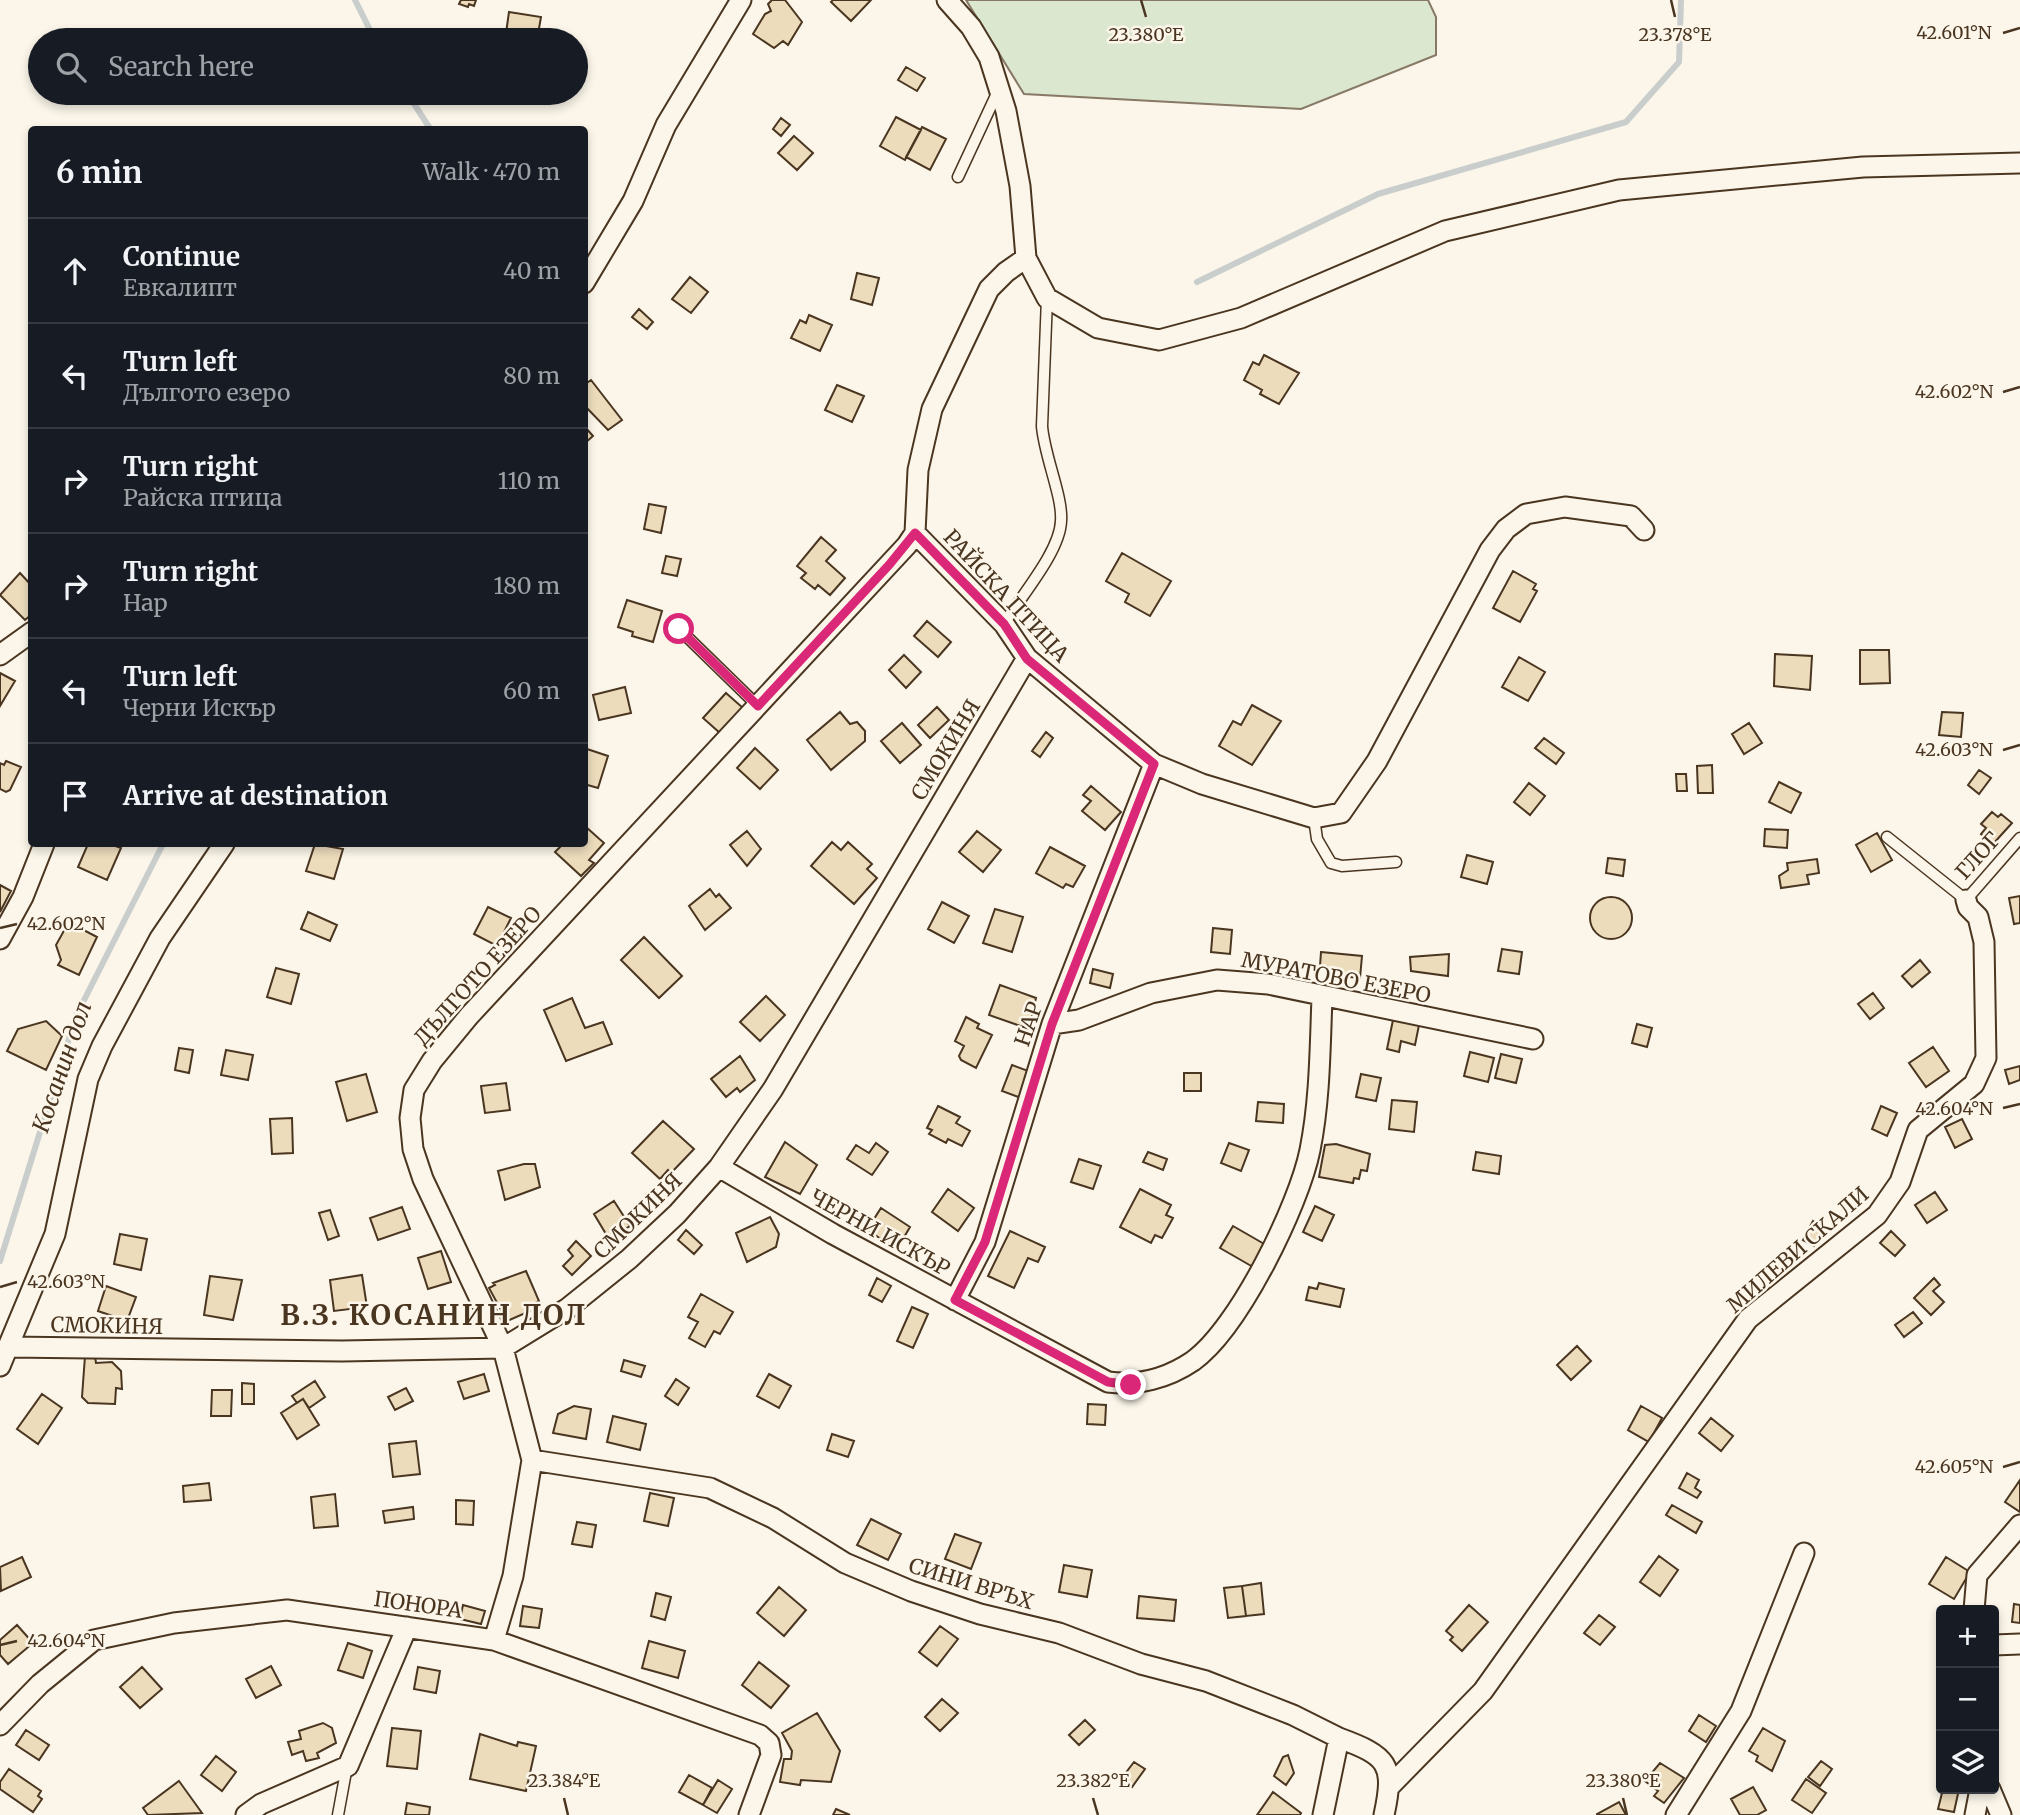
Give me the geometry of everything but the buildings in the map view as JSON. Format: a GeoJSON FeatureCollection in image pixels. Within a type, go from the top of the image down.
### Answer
{"type":"FeatureCollection","features":[{"type":"Feature","properties":{"kind":"street"},"geometry":{"type":"LineString","coordinates":[[588,276],[633,201],[666,125],[741,0]]}},
{"type":"Feature","properties":{"kind":"street"},"geometry":{"type":"LineString","coordinates":[[947,0],[971,27],[989,57],[999,87],[1020,186],[1026,258],[1047,298],[1098,328],[1159,340],[1241,318],[1444,231],[1619,190],[1863,167],[2020,163]]}},
{"type":"Feature","properties":{"kind":"street","name":"РАЙСКА ПТИЦА"},"geometry":{"type":"LineString","coordinates":[[1026,258],[1006,272],[989,289],[932,409],[918,470],[915,533],[1004,624],[1027,659],[1154,764],[1213,788],[1314,818]]}},
{"type":"Feature","properties":{"kind":"street"},"geometry":{"type":"LineString","coordinates":[[1314,818],[1341,813],[1377,761],[1490,550],[1506,529],[1526,514],[1565,507],[1630,516],[1644,530]]}},
{"type":"Feature","properties":{"kind":"street","name":"ДЪЛГОТО ЕЗЕРО"},"geometry":{"type":"LineString","coordinates":[[494,1640],[513,1576],[532,1460],[503,1348],[423,1179],[413,1149],[410,1118],[414,1090],[432,1060],[469,1016],[889,565],[915,533]]}},
{"type":"Feature","properties":{"kind":"street"},"geometry":{"type":"LineString","coordinates":[[0,655],[28,635]]}},
{"type":"Feature","properties":{"kind":"street","name":"СМОКИНЯ"},"geometry":{"type":"LineString","coordinates":[[8,1347],[342,1351],[503,1348],[568,1308],[629,1259],[719,1167],[773,1089],[1027,659]]}},
{"type":"Feature","properties":{"kind":"street","name":"НАР"},"geometry":{"type":"LineString","coordinates":[[955,1300],[985,1242],[1052,1024],[1154,764]]}},
{"type":"Feature","properties":{"kind":"street"},"geometry":{"type":"LineString","coordinates":[[0,939],[23,897],[43,847]]}},
{"type":"Feature","properties":{"kind":"street"},"geometry":{"type":"LineString","coordinates":[[0,1366],[55,1234],[88,1079],[102,1046],[160,938],[222,847]]}},
{"type":"Feature","properties":{"kind":"street","name":"МИЛЕВИ СКАЛИ"},"geometry":{"type":"LineString","coordinates":[[1391,1785],[1482,1691],[1748,1320],[1877,1215],[1900,1182],[1918,1130],[1974,1084],[1986,1058],[1984,942],[1978,917],[1966,900]]}},
{"type":"Feature","properties":{"kind":"street","name":"МУРАТОВО ЕЗЕРО"},"geometry":{"type":"LineString","coordinates":[[1052,1024],[1079,1020],[1151,993],[1217,980],[1268,984],[1533,1040]]}},
{"type":"Feature","properties":{"kind":"street","name":"ЧЕРНИ ИСКЪР"},"geometry":{"type":"LineString","coordinates":[[719,1167],[833,1234],[1108,1382],[1131,1385],[1153,1380],[1193,1361],[1209,1346],[1236,1312],[1298,1194],[1310,1151],[1318,1096],[1322,997]]}},
{"type":"Feature","properties":{"kind":"street","name":"СИНИ ВРЪХ"},"geometry":{"type":"LineString","coordinates":[[532,1460],[709,1488],[773,1518],[845,1563],[911,1591],[980,1614],[1059,1633],[1141,1664],[1206,1681],[1293,1715],[1339,1738],[1360,1745],[1377,1757],[1387,1766],[1391,1785]]}},
{"type":"Feature","properties":{"kind":"street"},"geometry":{"type":"LineString","coordinates":[[1974,1605],[1977,1575],[2020,1525]]}},
{"type":"Feature","properties":{"kind":"street"},"geometry":{"type":"LineString","coordinates":[[1676,1815],[1741,1711],[1804,1553]]}},
{"type":"Feature","properties":{"kind":"street","name":"ПОНОРА"},"geometry":{"type":"LineString","coordinates":[[0,1726],[40,1684],[94,1640],[174,1623],[287,1610],[494,1640],[766,1738],[771,1755],[749,1815]]}},
{"type":"Feature","properties":{"kind":"street"},"geometry":{"type":"LineString","coordinates":[[246,1815],[261,1804],[348,1766],[407,1626]]}},
{"type":"Feature","properties":{"kind":"street"},"geometry":{"type":"LineString","coordinates":[[1999,1645],[2020,1644]]}},
{"type":"Feature","properties":{"kind":"street"},"geometry":{"type":"LineString","coordinates":[[1324,1807],[1339,1738]]}},
{"type":"Feature","properties":{"kind":"street"},"geometry":{"type":"LineString","coordinates":[[1384,1815],[1391,1785]]}},
{"type":"Feature","properties":{"kind":"street"},"geometry":{"type":"LineString","coordinates":[[1975,1815],[1979,1794]]}},
{"type":"Feature","properties":{"kind":"street"},"geometry":{"type":"LineString","coordinates":[[1992,1794],[2001,1815]]}},
{"type":"Feature","properties":{"kind":"lane"},"geometry":{"type":"LineString","coordinates":[[958,177],[999,87]]}},
{"type":"Feature","properties":{"kind":"lane"},"geometry":{"type":"LineString","coordinates":[[1004,624],[1050,552],[1062,519],[1043,446],[1043,335],[1047,298]]}},
{"type":"Feature","properties":{"kind":"lane"},"geometry":{"type":"LineString","coordinates":[[679,629],[758,706]]}},
{"type":"Feature","properties":{"kind":"lane"},"geometry":{"type":"LineString","coordinates":[[1314,818],[1317,839],[1331,863],[1342,866],[1396,862]]}},
{"type":"Feature","properties":{"kind":"lane","name":"МИЛЕВИ СКАЛИ"},"geometry":{"type":"LineString","coordinates":[[1886,837],[1966,900]]}},
{"type":"Feature","properties":{"kind":"lane","name":"ГЛОГ"},"geometry":{"type":"LineString","coordinates":[[1966,900],[2020,838]]}},
{"type":"Feature","properties":{"kind":"lane"},"geometry":{"type":"LineString","coordinates":[[338,1815],[348,1766]]}},
{"type":"Feature","properties":{"kind":"green space"},"geometry":{"type":"Polygon","coordinates":[[[966,0],[1428,0],[1436,17],[1436,55],[1301,109],[1024,94],[966,0]]]}},
{"type":"Feature","properties":{"kind":"waterway","name":"Косанин дол"},"geometry":{"type":"LineString","coordinates":[[355,0],[369,28]]}},
{"type":"Feature","properties":{"kind":"waterway"},"geometry":{"type":"LineString","coordinates":[[1197,282],[1378,194],[1626,122],[1679,62],[1681,0]]}},
{"type":"Feature","properties":{"kind":"waterway","name":"Косанин дол"},"geometry":{"type":"LineString","coordinates":[[415,105],[428,126]]}},
{"type":"Feature","properties":{"kind":"waterway","name":"Косанин дол"},"geometry":{"type":"LineString","coordinates":[[0,1261],[76,1016],[161,847]]}},
{"type":"Feature","properties":{"kind":"district","name":"В.З. КОСАНИН ДОЛ"},"geometry":{"type":"Point","coordinates":[434,1315]}},
{"type":"Feature","properties":{"kind":"route"},"geometry":{"type":"LineString","coordinates":[[679,629],[758,706],[889,565],[915,533],[1004,624],[1027,659],[1154,764],[1052,1024],[985,1242],[955,1300],[1108,1382],[1131,1385]]}}]}
